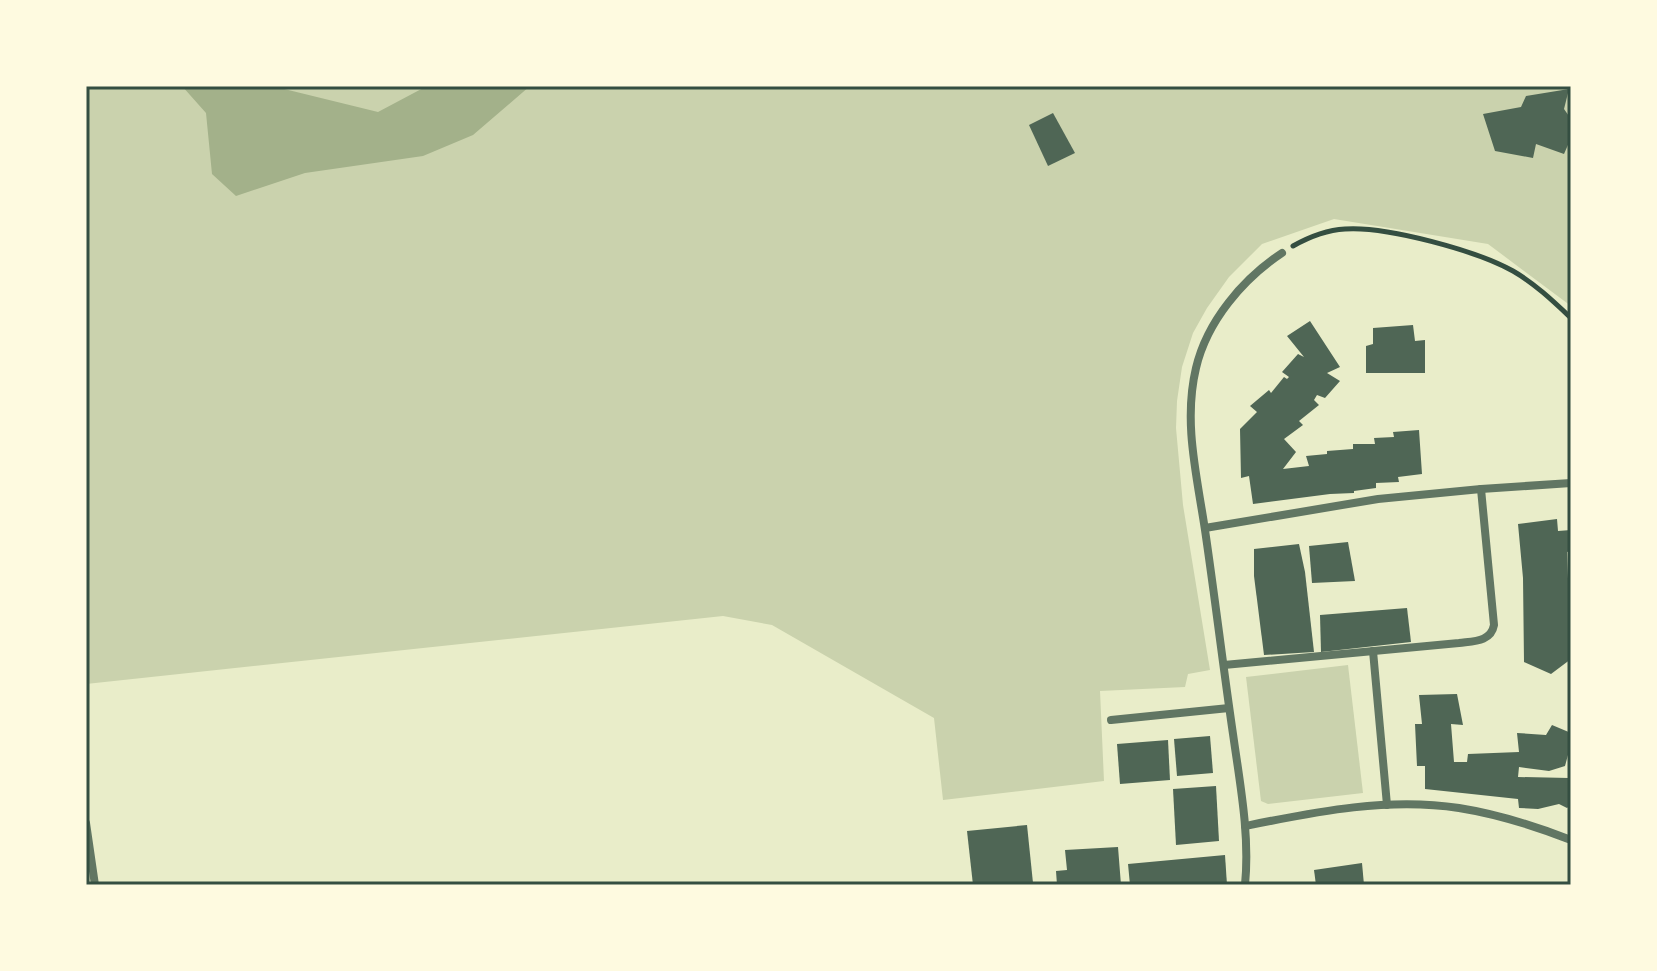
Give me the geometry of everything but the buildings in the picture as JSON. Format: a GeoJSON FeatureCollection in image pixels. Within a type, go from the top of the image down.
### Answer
{"type":"FeatureCollection","features":[{"type":"Feature","properties":{"kind":"street"},"geometry":{"type":"LineString","coordinates":[[1245,885],[1245,826],[1193,457],[1191,404],[1196,368],[1206,340],[1222,312],[1250,279],[1282,253]]}},
{"type":"Feature","properties":{"kind":"street"},"geometry":{"type":"LineString","coordinates":[[1205,528],[1378,499],[1571,483]]}},
{"type":"Feature","properties":{"kind":"street"},"geometry":{"type":"LineString","coordinates":[[1224,665],[1488,637],[1494,625],[1481,489]]}},
{"type":"Feature","properties":{"kind":"street"},"geometry":{"type":"LineString","coordinates":[[1373,651],[1387,805]]}},
{"type":"Feature","properties":{"kind":"street"},"geometry":{"type":"LineString","coordinates":[[1111,720],[1229,708]]}},
{"type":"Feature","properties":{"kind":"street"},"geometry":{"type":"LineString","coordinates":[[1245,826],[1328,811],[1387,805],[1440,806],[1482,812],[1571,840]]}},
{"type":"Feature","properties":{"kind":"street"},"geometry":{"type":"LineString","coordinates":[[86,823],[95,885]]}},
{"type":"Feature","properties":{"kind":"path"},"geometry":{"type":"LineString","coordinates":[[1282,253],[1313,236],[1344,229],[1416,238],[1476,255],[1510,269],[1571,318]]}},
{"type":"Feature","properties":{"kind":"shaded area"},"geometry":{"type":"Polygon","coordinates":[[[86,86],[1571,86],[1571,306],[1488,244],[1334,219],[1262,244],[1229,277],[1193,333],[1182,367],[1177,401],[1176,428],[1183,505],[1210,670],[1188,674],[1185,687],[1100,691],[1104,781],[943,800],[934,718],[772,625],[723,616],[86,684],[86,86]]]}},
{"type":"Feature","properties":{"kind":"shaded area"},"geometry":{"type":"Polygon","coordinates":[[[182,86],[272,86],[378,112],[427,86],[530,86],[473,135],[423,156],[305,173],[236,196],[212,174],[206,113],[182,86]]]}},
{"type":"Feature","properties":{"kind":"shaded area"},"geometry":{"type":"Polygon","coordinates":[[[1348,665],[1363,793],[1268,804],[1261,801],[1246,677],[1348,665]]]}}]}
